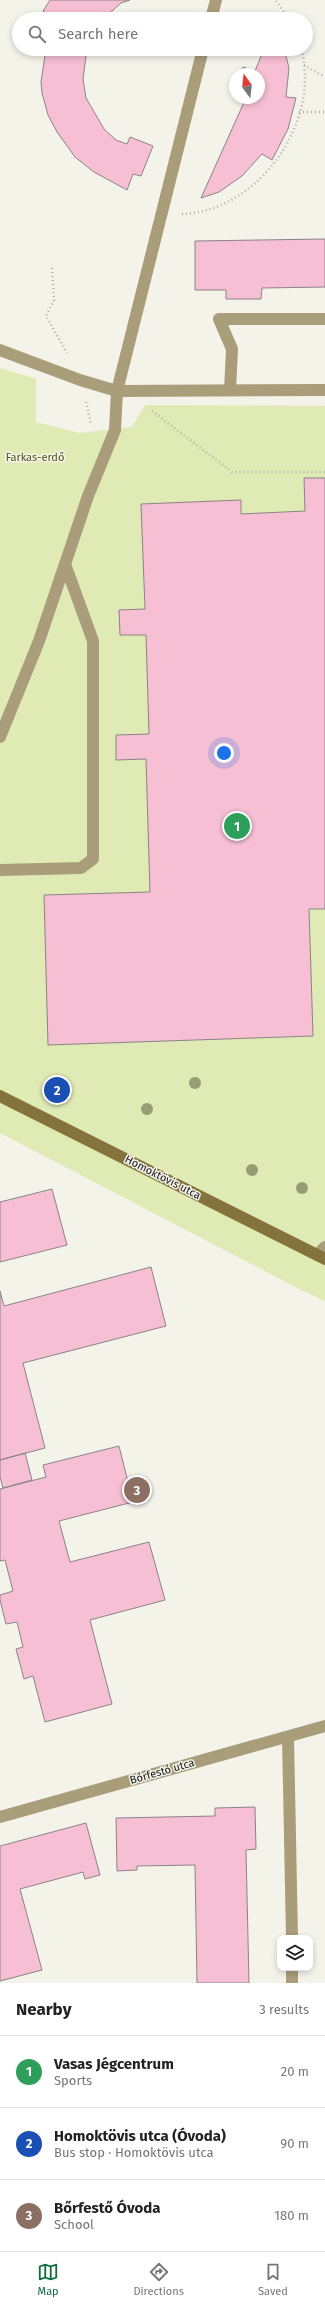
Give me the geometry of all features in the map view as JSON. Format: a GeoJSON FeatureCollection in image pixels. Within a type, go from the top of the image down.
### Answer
{"type":"FeatureCollection","features":[{"type":"Feature","properties":{"kind":"street"},"geometry":{"type":"LineString","coordinates":[[213,12],[216,0]]}},
{"type":"Feature","properties":{"kind":"street"},"geometry":{"type":"LineString","coordinates":[[0,737],[33,655],[88,496],[115,430],[117,391],[201,56]]}},
{"type":"Feature","properties":{"kind":"street"},"geometry":{"type":"LineString","coordinates":[[230,390],[232,349],[219,319],[325,320]]}},
{"type":"Feature","properties":{"kind":"street"},"geometry":{"type":"LineString","coordinates":[[0,350],[80,380],[117,391],[325,390]]}},
{"type":"Feature","properties":{"kind":"street"},"geometry":{"type":"LineString","coordinates":[[0,870],[81,868],[93,859],[94,640],[65,564]]}},
{"type":"Feature","properties":{"kind":"street","name":"Homoktövis utca"},"geometry":{"type":"LineString","coordinates":[[0,1096],[322,1253]]}},
{"type":"Feature","properties":{"kind":"street","name":"Bőrfestő utca"},"geometry":{"type":"LineString","coordinates":[[0,1817],[325,1726]]}},
{"type":"Feature","properties":{"kind":"street"},"geometry":{"type":"LineString","coordinates":[[288,1736],[292,1935]]}},
{"type":"Feature","properties":{"kind":"street"},"geometry":{"type":"LineString","coordinates":[[292,1971],[292,1983]]}},
{"type":"Feature","properties":{"kind":"path"},"geometry":{"type":"LineString","coordinates":[[276,1],[284,12]]}},
{"type":"Feature","properties":{"kind":"path"},"geometry":{"type":"LineString","coordinates":[[162,211],[174,214],[190,214],[221,204],[252,186],[278,159],[293,133],[299,112],[302,99],[304,65],[302,56]]}},
{"type":"Feature","properties":{"kind":"path"},"geometry":{"type":"LineString","coordinates":[[304,65],[325,77]]}},
{"type":"Feature","properties":{"kind":"path"},"geometry":{"type":"LineString","coordinates":[[299,112],[325,112]]}},
{"type":"Feature","properties":{"kind":"path"},"geometry":{"type":"LineString","coordinates":[[52,268],[54,300],[46,316],[80,380],[91,424]]}},
{"type":"Feature","properties":{"kind":"path"},"geometry":{"type":"LineString","coordinates":[[148,408],[232,472],[325,472]]}},
{"type":"Feature","properties":{"kind":"green space","name":"Farkas-erdő"},"geometry":{"type":"Polygon","coordinates":[[[0,368],[36,379],[36,422],[79,433],[132,427],[145,405],[325,406],[325,1301],[301,1290],[0,1133],[0,368]]]}},
{"type":"Feature","properties":{"kind":"building"},"geometry":{"type":"Polygon","coordinates":[[[50,0],[130,0],[121,3],[111,12],[43,11],[50,0]]]}},
{"type":"Feature","properties":{"kind":"building"},"geometry":{"type":"Polygon","coordinates":[[[45,56],[86,56],[83,79],[86,98],[104,129],[116,140],[127,144],[130,137],[153,146],[141,176],[133,174],[127,190],[94,172],[75,157],[57,132],[48,115],[42,93],[41,82],[45,56]]]}},
{"type":"Feature","properties":{"kind":"building"},"geometry":{"type":"Polygon","coordinates":[[[261,56],[286,56],[289,68],[286,97],[296,98],[288,129],[272,160],[262,154],[242,176],[219,192],[201,198],[243,104],[265,104],[265,68],[256,68],[261,56]]]}},
{"type":"Feature","properties":{"kind":"building"},"geometry":{"type":"Polygon","coordinates":[[[325,239],[325,287],[262,288],[261,299],[226,299],[226,290],[195,290],[195,241],[325,239]]]}},
{"type":"Feature","properties":{"kind":"building"},"geometry":{"type":"Polygon","coordinates":[[[304,478],[325,478],[325,909],[309,909],[313,1036],[48,1045],[44,895],[150,892],[146,759],[116,760],[116,735],[149,734],[146,635],[120,635],[119,610],[145,609],[141,504],[241,500],[241,514],[305,511],[304,478]]]}},
{"type":"Feature","properties":{"kind":"building"},"geometry":{"type":"Polygon","coordinates":[[[52,1189],[67,1245],[0,1262],[0,1202],[52,1189]]]}},
{"type":"Feature","properties":{"kind":"building"},"geometry":{"type":"Polygon","coordinates":[[[151,1267],[166,1326],[23,1363],[45,1448],[0,1460],[0,1291],[4,1306],[151,1267]]]}},
{"type":"Feature","properties":{"kind":"building"},"geometry":{"type":"Polygon","coordinates":[[[119,1446],[133,1502],[59,1521],[70,1562],[149,1542],[165,1600],[90,1620],[112,1704],[45,1722],[33,1676],[24,1679],[16,1649],[23,1647],[17,1622],[6,1624],[0,1600],[0,1595],[13,1591],[5,1560],[0,1561],[0,1489],[46,1477],[43,1465],[119,1446]]]}},
{"type":"Feature","properties":{"kind":"building"},"geometry":{"type":"Polygon","coordinates":[[[25,1453],[32,1480],[3,1488],[0,1477],[0,1460],[25,1453]]]}},
{"type":"Feature","properties":{"kind":"building"},"geometry":{"type":"Polygon","coordinates":[[[255,1807],[256,1849],[246,1850],[249,1983],[197,1983],[195,1865],[137,1866],[137,1870],[117,1871],[116,1818],[215,1816],[215,1808],[255,1807]]]}},
{"type":"Feature","properties":{"kind":"building"},"geometry":{"type":"Polygon","coordinates":[[[86,1823],[100,1875],[85,1879],[83,1872],[20,1889],[42,1970],[0,1981],[0,1846],[86,1823]]]}},
{"type":"Feature","properties":{"kind":"place","name":"Vasas Jégcentrum"},"geometry":{"type":"Point","coordinates":[237,826]}},
{"type":"Feature","properties":{"kind":"place","name":"Homoktövis utca (Óvoda)"},"geometry":{"type":"Point","coordinates":[57,1090]}},
{"type":"Feature","properties":{"kind":"place","name":"Bőrfestő Óvoda"},"geometry":{"type":"Point","coordinates":[137,1490]}}]}
